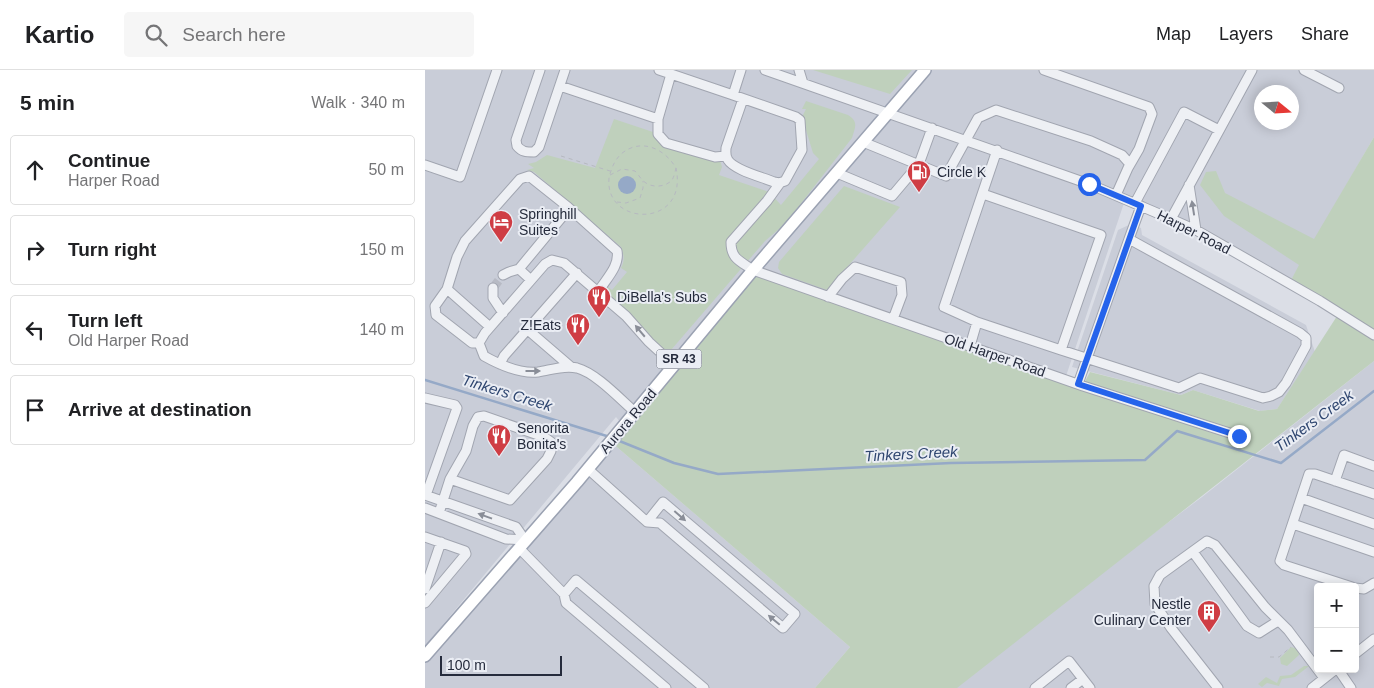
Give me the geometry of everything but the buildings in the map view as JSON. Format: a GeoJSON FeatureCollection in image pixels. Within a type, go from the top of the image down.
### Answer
{"type":"FeatureCollection","features":[{"type":"Feature","properties":{"kind":"main road","name":"Aurora Road"},"geometry":{"type":"LineString","coordinates":[[425,656],[624,427],[753,270],[925,70]]}},
{"type":"Feature","properties":{"kind":"street"},"geometry":{"type":"LineString","coordinates":[[425,165],[460,177],[497,70]]}},
{"type":"Feature","properties":{"kind":"street"},"geometry":{"type":"LineString","coordinates":[[540,70],[516,140],[517,146],[521,150],[534,152],[539,147],[565,70]]}},
{"type":"Feature","properties":{"kind":"street"},"geometry":{"type":"LineString","coordinates":[[659,70],[797,117],[800,120],[802,150],[785,181],[774,182],[735,167],[728,161],[726,148],[743,99]]}},
{"type":"Feature","properties":{"kind":"street"},"geometry":{"type":"LineString","coordinates":[[733,95],[741,70]]}},
{"type":"Feature","properties":{"kind":"street","name":"Harper Road"},"geometry":{"type":"LineString","coordinates":[[765,70],[997,150],[1116,195],[1196,230],[1374,335]]}},
{"type":"Feature","properties":{"kind":"street"},"geometry":{"type":"LineString","coordinates":[[799,70],[803,83]]}},
{"type":"Feature","properties":{"kind":"street"},"geometry":{"type":"LineString","coordinates":[[1044,70],[1149,107],[1152,114],[1139,148],[1116,195]]}},
{"type":"Feature","properties":{"kind":"street"},"geometry":{"type":"LineString","coordinates":[[1171,219],[1252,70]]}},
{"type":"Feature","properties":{"kind":"street"},"geometry":{"type":"LineString","coordinates":[[1304,70],[1339,88]]}},
{"type":"Feature","properties":{"kind":"street"},"geometry":{"type":"LineString","coordinates":[[671,74],[658,119],[658,134],[661,139],[666,143],[715,157],[726,156]]}},
{"type":"Feature","properties":{"kind":"street"},"geometry":{"type":"LineString","coordinates":[[560,86],[658,119]]}},
{"type":"Feature","properties":{"kind":"street"},"geometry":{"type":"LineString","coordinates":[[863,142],[946,176],[979,118],[996,110],[1091,141],[1122,154],[1130,164]]}},
{"type":"Feature","properties":{"kind":"street"},"geometry":{"type":"LineString","coordinates":[[1078,384],[1129,240],[1138,205],[1184,112],[1219,130]]}},
{"type":"Feature","properties":{"kind":"street"},"geometry":{"type":"LineString","coordinates":[[837,173],[892,196],[919,164],[932,128]]}},
{"type":"Feature","properties":{"kind":"street"},"geometry":{"type":"LineString","coordinates":[[997,150],[944,307],[977,322],[1179,388],[1199,378],[1263,398],[1279,392],[1286,383],[1305,346],[1306,338],[1129,240]]}},
{"type":"Feature","properties":{"kind":"street"},"geometry":{"type":"LineString","coordinates":[[598,292],[616,265],[617,250],[529,176],[520,179],[465,241],[457,257],[447,289],[435,306],[437,315],[472,343],[479,342],[545,264],[551,260],[558,260],[577,273],[598,292],[626,316],[649,342],[674,364]]}},
{"type":"Feature","properties":{"kind":"street","name":"Old Harper Road"},"geometry":{"type":"LineString","coordinates":[[780,182],[767,201],[731,242],[731,251],[735,257],[753,270],[1078,384],[1239,436]]}},
{"type":"Feature","properties":{"kind":"street"},"geometry":{"type":"LineString","coordinates":[[1189,185],[1196,230]]}},
{"type":"Feature","properties":{"kind":"street"},"geometry":{"type":"LineString","coordinates":[[983,194],[1101,235],[1061,350]]}},
{"type":"Feature","properties":{"kind":"street"},"geometry":{"type":"LineString","coordinates":[[503,275],[519,269],[567,211],[568,207]]}},
{"type":"Feature","properties":{"kind":"street"},"geometry":{"type":"LineString","coordinates":[[828,297],[842,279],[855,267],[901,282],[902,295],[893,319]]}},
{"type":"Feature","properties":{"kind":"street"},"geometry":{"type":"LineString","coordinates":[[519,269],[531,280]]}},
{"type":"Feature","properties":{"kind":"street"},"geometry":{"type":"LineString","coordinates":[[500,364],[577,273]]}},
{"type":"Feature","properties":{"kind":"street"},"geometry":{"type":"LineString","coordinates":[[493,288],[493,298],[503,313]]}},
{"type":"Feature","properties":{"kind":"street"},"geometry":{"type":"LineString","coordinates":[[447,289],[491,327]]}},
{"type":"Feature","properties":{"kind":"street"},"geometry":{"type":"LineString","coordinates":[[969,346],[977,322]]}},
{"type":"Feature","properties":{"kind":"street"},"geometry":{"type":"LineString","coordinates":[[527,330],[571,367]]}},
{"type":"Feature","properties":{"kind":"street"},"geometry":{"type":"LineString","coordinates":[[479,342],[484,356],[500,364],[529,372],[565,367],[584,371],[635,412]]}},
{"type":"Feature","properties":{"kind":"street"},"geometry":{"type":"LineString","coordinates":[[425,398],[455,404],[457,408],[425,495],[516,527],[522,544],[564,594],[566,604],[666,688]]}},
{"type":"Feature","properties":{"kind":"street"},"geometry":{"type":"LineString","coordinates":[[439,513],[450,479],[466,451],[473,426],[478,417],[484,416],[551,442],[551,451],[547,459],[510,500],[450,479]]}},
{"type":"Feature","properties":{"kind":"street"},"geometry":{"type":"LineString","coordinates":[[1335,481],[1344,455],[1374,466]]}},
{"type":"Feature","properties":{"kind":"street"},"geometry":{"type":"LineString","coordinates":[[425,467],[435,470]]}},
{"type":"Feature","properties":{"kind":"street"},"geometry":{"type":"LineString","coordinates":[[588,469],[647,522],[660,523],[783,628],[795,614],[663,502],[647,522]]}},
{"type":"Feature","properties":{"kind":"street"},"geometry":{"type":"LineString","coordinates":[[1340,583],[1281,563],[1309,474],[1311,473],[1374,494]]}},
{"type":"Feature","properties":{"kind":"street"},"geometry":{"type":"LineString","coordinates":[[1301,498],[1374,524]]}},
{"type":"Feature","properties":{"kind":"street"},"geometry":{"type":"LineString","coordinates":[[425,508],[522,544]]}},
{"type":"Feature","properties":{"kind":"street"},"geometry":{"type":"LineString","coordinates":[[1293,524],[1374,552]]}},
{"type":"Feature","properties":{"kind":"street"},"geometry":{"type":"LineString","coordinates":[[425,537],[465,551],[466,554],[426,595]]}},
{"type":"Feature","properties":{"kind":"street"},"geometry":{"type":"LineString","coordinates":[[1218,688],[1171,628],[1155,604],[1154,586],[1160,575],[1207,541],[1215,545],[1254,594],[1288,630],[1324,678]]}},
{"type":"Feature","properties":{"kind":"street"},"geometry":{"type":"LineString","coordinates":[[426,595],[441,542]]}},
{"type":"Feature","properties":{"kind":"street"},"geometry":{"type":"LineString","coordinates":[[1193,552],[1247,626],[1259,633],[1278,620]]}},
{"type":"Feature","properties":{"kind":"street"},"geometry":{"type":"LineString","coordinates":[[564,594],[576,580],[704,688]]}},
{"type":"Feature","properties":{"kind":"street"},"geometry":{"type":"LineString","coordinates":[[1359,588],[1364,589],[1374,583]]}},
{"type":"Feature","properties":{"kind":"street"},"geometry":{"type":"LineString","coordinates":[[1359,651],[1374,639]]}},
{"type":"Feature","properties":{"kind":"street"},"geometry":{"type":"LineString","coordinates":[[1035,688],[1069,661],[1090,688]]}},
{"type":"Feature","properties":{"kind":"street"},"geometry":{"type":"LineString","coordinates":[[1312,688],[1331,673]]}},
{"type":"Feature","properties":{"kind":"street"},"geometry":{"type":"LineString","coordinates":[[1340,673],[1351,688]]}},
{"type":"Feature","properties":{"kind":"street"},"geometry":{"type":"LineString","coordinates":[[1071,688],[1083,679]]}},
{"type":"Feature","properties":{"kind":"path"},"geometry":{"type":"LineString","coordinates":[[642,146],[653,147],[671,159],[676,168],[677,190],[673,200],[660,211],[645,216],[634,214],[616,202],[611,192],[610,171],[615,161],[632,148],[642,146]]}},
{"type":"Feature","properties":{"kind":"path"},"geometry":{"type":"LineString","coordinates":[[561,156],[610,171]]}},
{"type":"Feature","properties":{"kind":"path"},"geometry":{"type":"LineString","coordinates":[[610,175],[621,169],[635,171],[652,186],[667,184],[672,179],[676,168]]}},
{"type":"Feature","properties":{"kind":"path"},"geometry":{"type":"LineString","coordinates":[[616,202],[626,203],[639,198],[643,188],[643,180]]}},
{"type":"Feature","properties":{"kind":"shaded area"},"geometry":{"type":"Polygon","coordinates":[[[425,70],[1374,70],[1374,137],[1289,284],[1196,230],[1125,200],[1065,379],[624,427],[616,417],[425,646],[425,70]]]}},
{"type":"Feature","properties":{"kind":"shaded area"},"geometry":{"type":"Polygon","coordinates":[[[1131,224],[1141,228],[1142,235],[1306,325],[1315,352],[1277,409],[1260,411],[1193,390],[1181,395],[1072,367],[1118,230],[1131,224]]]}},
{"type":"Feature","properties":{"kind":"shaded area"},"geometry":{"type":"Polygon","coordinates":[[[1374,361],[1374,688],[948,688],[1202,497],[1374,361]]]}},
{"type":"Feature","properties":{"kind":"shaded area"},"geometry":{"type":"Polygon","coordinates":[[[611,442],[850,647],[815,688],[425,688],[425,656],[611,442]]]}},
{"type":"Feature","properties":{"kind":"green space"},"geometry":{"type":"Polygon","coordinates":[[[813,70],[912,70],[890,94],[813,70]]]}},
{"type":"Feature","properties":{"kind":"green space"},"geometry":{"type":"Polygon","coordinates":[[[806,101],[848,115],[855,122],[852,138],[785,224],[765,241],[671,350],[665,351],[648,337],[606,295],[604,290],[606,285],[612,290],[627,272],[621,268],[624,258],[621,247],[534,172],[527,170],[534,168],[528,164],[536,162],[547,155],[595,168],[614,119],[656,133],[661,143],[719,157],[722,167],[719,175],[769,192],[781,205],[819,159],[813,153],[802,117],[806,109],[802,109],[806,101]]]}},
{"type":"Feature","properties":{"kind":"green space"},"geometry":{"type":"Polygon","coordinates":[[[1374,137],[1374,361],[957,688],[815,688],[850,647],[611,442],[753,270],[1083,385],[1090,372],[1181,395],[1193,390],[1259,411],[1277,409],[1339,313],[1289,284],[1299,265],[1224,216],[1200,185],[1206,172],[1216,171],[1225,193],[1314,239],[1374,137]]]}},
{"type":"Feature","properties":{"kind":"green space"},"geometry":{"type":"Polygon","coordinates":[[[844,186],[900,207],[827,290],[782,274],[778,268],[779,262],[844,186]]]}},
{"type":"Feature","properties":{"kind":"green space"},"geometry":{"type":"Polygon","coordinates":[[[1291,647],[1298,649],[1299,655],[1287,666],[1281,664],[1280,658],[1291,647]]]}},
{"type":"Feature","properties":{"kind":"green space"},"geometry":{"type":"Polygon","coordinates":[[[1304,666],[1309,666],[1295,677],[1282,679],[1279,686],[1267,683],[1262,687],[1258,684],[1266,677],[1277,683],[1280,676],[1291,675],[1304,666]]]}},
{"type":"Feature","properties":{"kind":"water"},"geometry":{"type":"Polygon","coordinates":[[[627,176],[633,179],[636,185],[633,191],[627,194],[621,191],[618,185],[621,179],[627,176]]]}},
{"type":"Feature","properties":{"kind":"waterway","name":"Tinkers Creek"},"geometry":{"type":"LineString","coordinates":[[425,380],[610,437]]}},
{"type":"Feature","properties":{"kind":"waterway","name":"Tinkers Creek"},"geometry":{"type":"LineString","coordinates":[[617,440],[674,463],[718,474],[951,463],[1145,460],[1177,431],[1281,463],[1374,391]]}},
{"type":"Feature","properties":{"kind":"tunnel"},"geometry":{"type":"LineString","coordinates":[[493,288],[503,275]]}},
{"type":"Feature","properties":{"kind":"place","name":"Circle K"},"geometry":{"type":"Point","coordinates":[919,193]}},
{"type":"Feature","properties":{"kind":"place","name":"Springhill Suites"},"geometry":{"type":"Point","coordinates":[501,243]}},
{"type":"Feature","properties":{"kind":"place","name":"DiBella's Subs"},"geometry":{"type":"Point","coordinates":[599,318]}},
{"type":"Feature","properties":{"kind":"place","name":"Z!Eats"},"geometry":{"type":"Point","coordinates":[578,346]}},
{"type":"Feature","properties":{"kind":"place","name":"Senorita Bonita's"},"geometry":{"type":"Point","coordinates":[499,457]}},
{"type":"Feature","properties":{"kind":"place","name":"Nestle Culinary Center"},"geometry":{"type":"Point","coordinates":[1209,633]}},
{"type":"Feature","properties":{"kind":"route"},"geometry":{"type":"LineString","coordinates":[[1089,184],[1141,206],[1078,384],[1239,436]]}}]}
